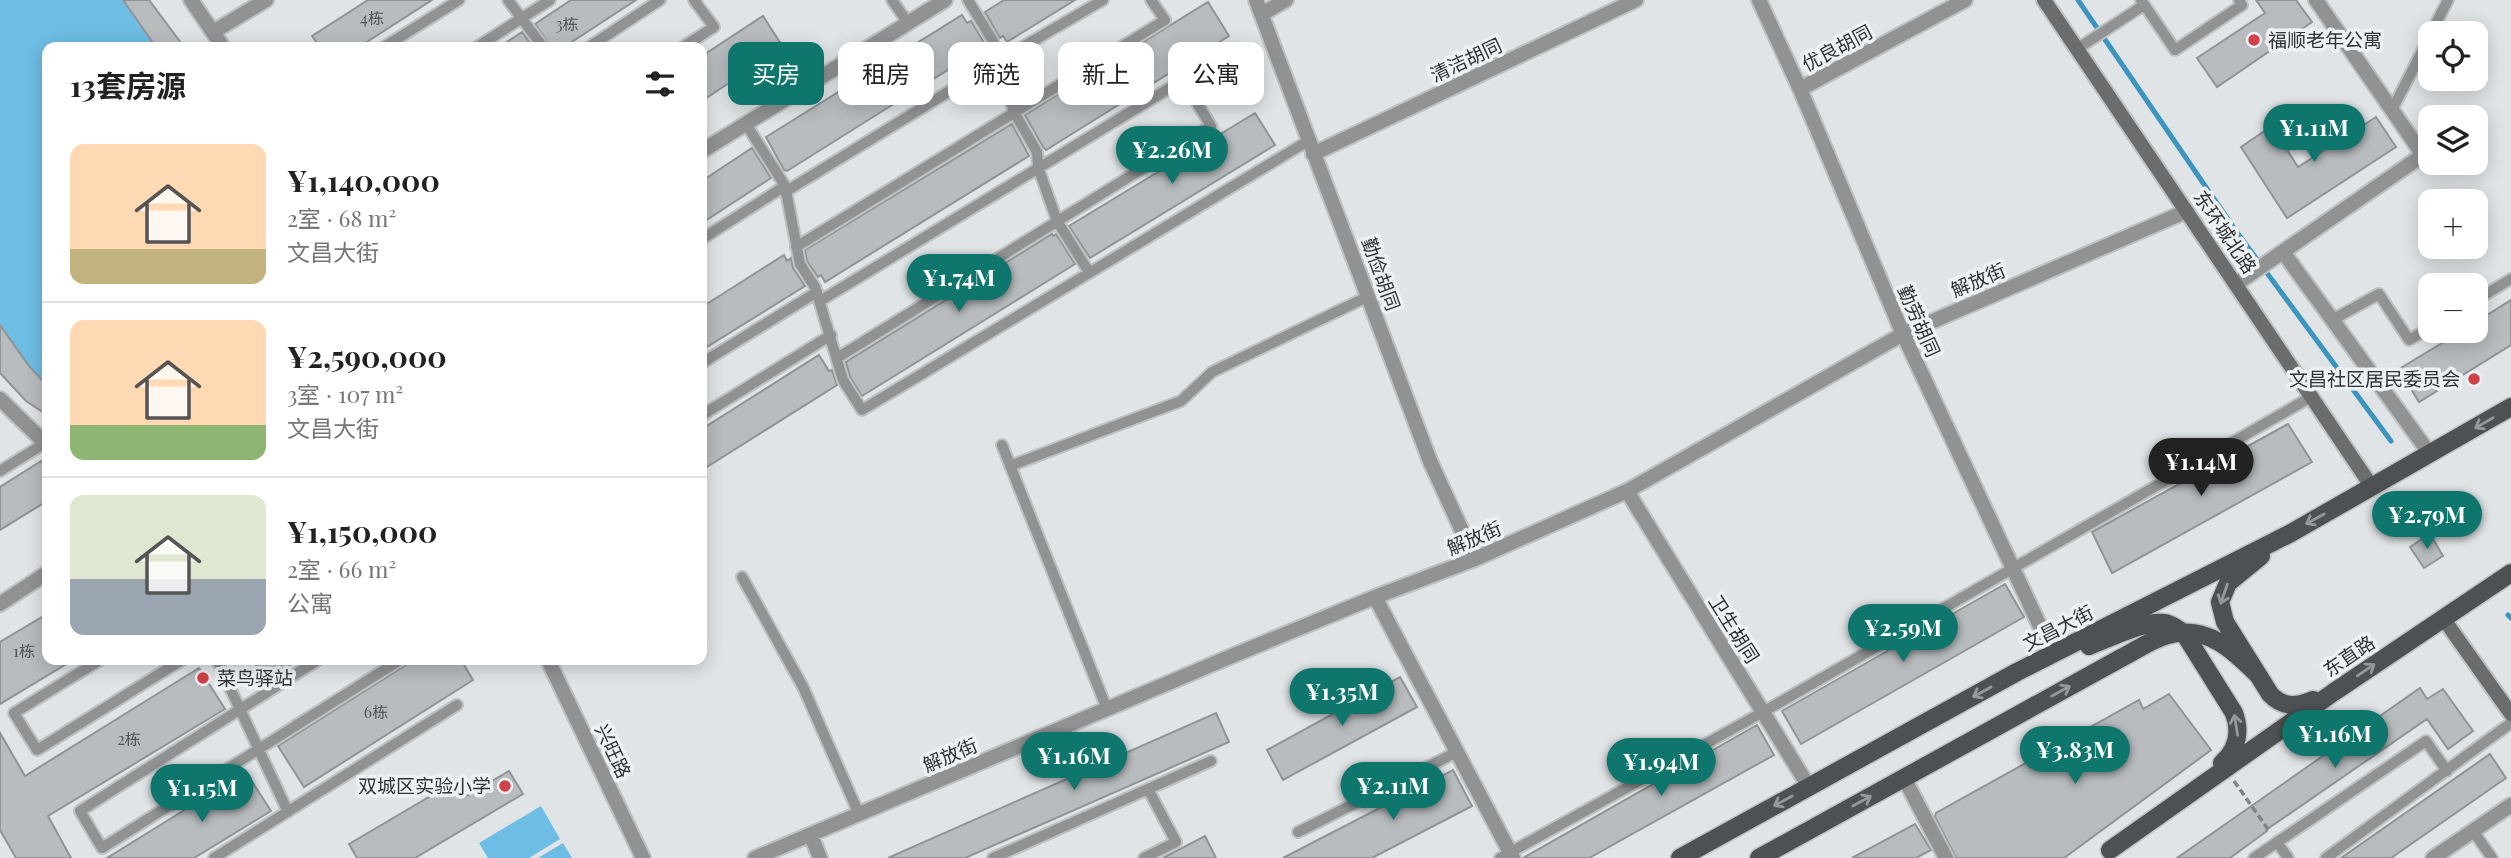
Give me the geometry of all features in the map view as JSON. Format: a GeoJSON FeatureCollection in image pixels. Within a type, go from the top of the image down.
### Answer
{"type":"FeatureCollection","features":[{"type":"Feature","properties":{"kind":"main road","name":"东环城北路"},"geometry":{"type":"LineString","coordinates":[[2044,0],[2372,487]]}},
{"type":"Feature","properties":{"kind":"main road","name":"文昌大街"},"geometry":{"type":"LineString","coordinates":[[1681,858],[2017,672],[2291,533],[2511,407]]}},
{"type":"Feature","properties":{"kind":"main road"},"geometry":{"type":"LineString","coordinates":[[2291,533],[2228,583],[2220,602],[2225,622],[2270,694],[2285,705],[2303,705],[2334,692]]}},
{"type":"Feature","properties":{"kind":"main road","name":"东直路"},"geometry":{"type":"LineString","coordinates":[[2105,854],[2334,692],[2507,576]]}},
{"type":"Feature","properties":{"kind":"main road"},"geometry":{"type":"LineString","coordinates":[[2443,618],[2511,714]]}},
{"type":"Feature","properties":{"kind":"main road"},"geometry":{"type":"LineString","coordinates":[[2017,672],[2151,624],[2163,623],[2184,633],[2234,713],[2238,724],[2238,735],[2228,758],[2185,796]]}},
{"type":"Feature","properties":{"kind":"main road"},"geometry":{"type":"LineString","coordinates":[[1759,858],[2169,634],[2201,634],[2216,639],[2259,676]]}},
{"type":"Feature","properties":{"kind":"street"},"geometry":{"type":"LineString","coordinates":[[191,0],[219,42]]}},
{"type":"Feature","properties":{"kind":"street"},"geometry":{"type":"LineString","coordinates":[[212,32],[265,0]]}},
{"type":"Feature","properties":{"kind":"street"},"geometry":{"type":"LineString","coordinates":[[707,148],[945,0]]}},
{"type":"Feature","properties":{"kind":"street"},"geometry":{"type":"LineString","coordinates":[[1259,7],[1286,0]]}},
{"type":"Feature","properties":{"kind":"street","name":"清洁胡同"},"geometry":{"type":"LineString","coordinates":[[1310,148],[1636,0]]}},
{"type":"Feature","properties":{"kind":"street","name":"勤劳胡同"},"geometry":{"type":"LineString","coordinates":[[1759,0],[1800,89],[1903,334],[2053,654]]}},
{"type":"Feature","properties":{"kind":"street","name":"优良胡同"},"geometry":{"type":"LineString","coordinates":[[1800,89],[1965,0]]}},
{"type":"Feature","properties":{"kind":"street"},"geometry":{"type":"LineString","coordinates":[[2236,284],[2423,155],[2316,0]]}},
{"type":"Feature","properties":{"kind":"street","name":"勤俭胡同"},"geometry":{"type":"LineString","coordinates":[[1259,7],[1430,461],[1475,559]]}},
{"type":"Feature","properties":{"kind":"street","name":"解放街"},"geometry":{"type":"LineString","coordinates":[[755,858],[1375,597],[1475,559],[1626,491],[1903,334],[2187,211]]}},
{"type":"Feature","properties":{"kind":"street"},"geometry":{"type":"LineString","coordinates":[[2283,252],[2428,455]]}},
{"type":"Feature","properties":{"kind":"street"},"geometry":{"type":"LineString","coordinates":[[0,399],[42,440]]}},
{"type":"Feature","properties":{"kind":"street","name":"卫生胡同"},"geometry":{"type":"LineString","coordinates":[[1626,491],[1809,787]]}},
{"type":"Feature","properties":{"kind":"street"},"geometry":{"type":"LineString","coordinates":[[0,604],[42,576]]}},
{"type":"Feature","properties":{"kind":"street"},"geometry":{"type":"LineString","coordinates":[[1375,597],[1457,752],[1508,856]]}},
{"type":"Feature","properties":{"kind":"street","name":"兴旺路"},"geometry":{"type":"LineString","coordinates":[[550,665],[643,858]]}},
{"type":"Feature","properties":{"kind":"street"},"geometry":{"type":"LineString","coordinates":[[1904,778],[1946,858]]}},
{"type":"Feature","properties":{"kind":"street"},"geometry":{"type":"LineString","coordinates":[[2433,858],[2511,804]]}},
{"type":"Feature","properties":{"kind":"street"},"geometry":{"type":"LineString","coordinates":[[811,835],[820,858]]}},
{"type":"Feature","properties":{"kind":"lane"},"geometry":{"type":"LineString","coordinates":[[392,42],[459,0]]}},
{"type":"Feature","properties":{"kind":"lane"},"geometry":{"type":"LineString","coordinates":[[508,0],[539,42]]}},
{"type":"Feature","properties":{"kind":"lane"},"geometry":{"type":"LineString","coordinates":[[485,42],[550,0]]}},
{"type":"Feature","properties":{"kind":"lane"},"geometry":{"type":"LineString","coordinates":[[597,42],[660,0]]}},
{"type":"Feature","properties":{"kind":"lane"},"geometry":{"type":"LineString","coordinates":[[691,42],[714,27],[694,0]]}},
{"type":"Feature","properties":{"kind":"lane"},"geometry":{"type":"LineString","coordinates":[[892,0],[908,23]]}},
{"type":"Feature","properties":{"kind":"lane"},"geometry":{"type":"LineString","coordinates":[[968,0],[993,42]]}},
{"type":"Feature","properties":{"kind":"lane"},"geometry":{"type":"LineString","coordinates":[[1031,42],[1103,0]]}},
{"type":"Feature","properties":{"kind":"lane"},"geometry":{"type":"LineString","coordinates":[[796,247],[1165,20],[1151,0]]}},
{"type":"Feature","properties":{"kind":"lane"},"geometry":{"type":"LineString","coordinates":[[2077,49],[2142,2],[2175,50],[2242,5],[2239,0]]}},
{"type":"Feature","properties":{"kind":"lane"},"geometry":{"type":"LineString","coordinates":[[2438,21],[2448,0]]}},
{"type":"Feature","properties":{"kind":"lane"},"geometry":{"type":"LineString","coordinates":[[2392,110],[2418,59]]}},
{"type":"Feature","properties":{"kind":"lane"},"geometry":{"type":"LineString","coordinates":[[707,360],[1183,80],[1211,126],[836,358]]}},
{"type":"Feature","properties":{"kind":"lane"},"geometry":{"type":"LineString","coordinates":[[707,236],[948,91]]}},
{"type":"Feature","properties":{"kind":"lane"},"geometry":{"type":"LineString","coordinates":[[1012,105],[1037,152],[1038,167],[1057,221],[1089,272]]}},
{"type":"Feature","properties":{"kind":"lane"},"geometry":{"type":"LineString","coordinates":[[746,124],[785,189],[800,264],[818,297],[843,380],[862,410],[1089,272],[1310,148]]}},
{"type":"Feature","properties":{"kind":"lane"},"geometry":{"type":"LineString","coordinates":[[2488,293],[2511,279]]}},
{"type":"Feature","properties":{"kind":"lane"},"geometry":{"type":"LineString","coordinates":[[2332,320],[2379,294],[2409,340],[2418,335]]}},
{"type":"Feature","properties":{"kind":"lane"},"geometry":{"type":"LineString","coordinates":[[1010,466],[1181,401],[1212,372],[1369,296]]}},
{"type":"Feature","properties":{"kind":"lane"},"geometry":{"type":"LineString","coordinates":[[707,410],[831,335]]}},
{"type":"Feature","properties":{"kind":"lane"},"geometry":{"type":"LineString","coordinates":[[1508,856],[2311,397]]}},
{"type":"Feature","properties":{"kind":"lane"},"geometry":{"type":"LineString","coordinates":[[1002,445],[1107,709]]}},
{"type":"Feature","properties":{"kind":"lane"},"geometry":{"type":"LineString","coordinates":[[0,471],[42,446]]}},
{"type":"Feature","properties":{"kind":"lane"},"geometry":{"type":"LineString","coordinates":[[742,577],[803,687],[859,814]]}},
{"type":"Feature","properties":{"kind":"lane"},"geometry":{"type":"LineString","coordinates":[[92,665],[14,713],[37,750],[174,665]]}},
{"type":"Feature","properties":{"kind":"lane"},"geometry":{"type":"LineString","coordinates":[[219,665],[288,812]]}},
{"type":"Feature","properties":{"kind":"lane"},"geometry":{"type":"LineString","coordinates":[[310,665],[79,811],[102,848],[392,665]]}},
{"type":"Feature","properties":{"kind":"lane"},"geometry":{"type":"LineString","coordinates":[[214,858],[457,705]]}},
{"type":"Feature","properties":{"kind":"lane"},"geometry":{"type":"LineString","coordinates":[[2326,858],[2511,723]]}},
{"type":"Feature","properties":{"kind":"lane"},"geometry":{"type":"LineString","coordinates":[[2254,858],[2426,741],[2447,771]]}},
{"type":"Feature","properties":{"kind":"lane"},"geometry":{"type":"LineString","coordinates":[[1298,832],[1457,752]]}},
{"type":"Feature","properties":{"kind":"lane"},"geometry":{"type":"LineString","coordinates":[[993,858],[1017,853],[1211,761]]}},
{"type":"Feature","properties":{"kind":"lane"},"geometry":{"type":"LineString","coordinates":[[1144,858],[1176,842],[1148,789]]}},
{"type":"Feature","properties":{"kind":"lane"},"geometry":{"type":"LineString","coordinates":[[2473,831],[2492,858]]}},
{"type":"Feature","properties":{"kind":"lane"},"geometry":{"type":"LineString","coordinates":[[2277,842],[2288,858]]}},
{"type":"Feature","properties":{"kind":"path"},"geometry":{"type":"LineString","coordinates":[[2225,768],[2277,842]]}},
{"type":"Feature","properties":{"kind":"shaded area"},"geometry":{"type":"Polygon","coordinates":[[[0,0],[149,0],[180,42],[42,42],[42,412],[26,401],[0,373],[0,0]]]}},
{"type":"Feature","properties":{"kind":"shaded area"},"geometry":{"type":"Polygon","coordinates":[[[541,806],[560,839],[529,858],[488,858],[479,843],[541,806]]]}},
{"type":"Feature","properties":{"kind":"shaded area"},"geometry":{"type":"Polygon","coordinates":[[[563,843],[572,858],[538,858],[563,843]]]}},
{"type":"Feature","properties":{"kind":"building"},"geometry":{"type":"Polygon","coordinates":[[[123,0],[149,0],[180,42],[152,42],[123,0]]]}},
{"type":"Feature","properties":{"kind":"building"},"geometry":{"type":"Polygon","coordinates":[[[368,0],[432,0],[367,42],[316,42],[312,36],[368,0]]]}},
{"type":"Feature","properties":{"kind":"building"},"geometry":{"type":"Polygon","coordinates":[[[571,0],[636,0],[572,42],[548,42],[535,24],[571,0]]]}},
{"type":"Feature","properties":{"kind":"building"},"geometry":{"type":"Polygon","coordinates":[[[1004,0],[1075,0],[1007,42],[1003,36],[1000,38],[985,12],[1004,0]]]}},
{"type":"Feature","properties":{"kind":"building","name":"福顺老年公寓"},"geometry":{"type":"Polygon","coordinates":[[[2256,0],[2296,0],[2312,22],[2217,87],[2197,58],[2265,13],[2256,0]]]}},
{"type":"Feature","properties":{"kind":"building"},"geometry":{"type":"Polygon","coordinates":[[[1208,2],[1229,36],[1219,42],[1168,42],[1168,74],[1154,83],[1154,42],[1143,42],[1208,2]]]}},
{"type":"Feature","properties":{"kind":"building"},"geometry":{"type":"Polygon","coordinates":[[[962,15],[967,23],[971,21],[984,42],[948,42],[948,70],[934,79],[934,42],[919,42],[962,15]]]}},
{"type":"Feature","properties":{"kind":"building"},"geometry":{"type":"Polygon","coordinates":[[[763,16],[780,42],[728,42],[728,84],[707,98],[707,53],[763,16]]]}},
{"type":"Feature","properties":{"kind":"building"},"geometry":{"type":"Polygon","coordinates":[[[522,32],[529,42],[507,42],[522,32]]]}},
{"type":"Feature","properties":{"kind":"building"},"geometry":{"type":"Polygon","coordinates":[[[838,92],[838,105],[892,105],[787,171],[784,170],[766,137],[817,105],[824,105],[824,101],[838,92]]]}},
{"type":"Feature","properties":{"kind":"building"},"geometry":{"type":"Polygon","coordinates":[[[1058,95],[1058,105],[1118,105],[1046,150],[1025,115],[1058,95]]]}},
{"type":"Feature","properties":{"kind":"building"},"geometry":{"type":"Polygon","coordinates":[[[1255,113],[1275,145],[1090,258],[1069,226],[1255,113]]]}},
{"type":"Feature","properties":{"kind":"building"},"geometry":{"type":"Polygon","coordinates":[[[2376,117],[2396,147],[2287,218],[2241,147],[2272,126],[2298,167],[2376,117]]]}},
{"type":"Feature","properties":{"kind":"building"},"geometry":{"type":"Polygon","coordinates":[[[1012,124],[1029,156],[825,282],[821,275],[818,277],[807,261],[805,250],[1012,124]]]}},
{"type":"Feature","properties":{"kind":"building"},"geometry":{"type":"Polygon","coordinates":[[[752,148],[771,178],[707,220],[707,178],[752,148]]]}},
{"type":"Feature","properties":{"kind":"building"},"geometry":{"type":"Polygon","coordinates":[[[1056,234],[1075,264],[862,396],[850,377],[846,362],[1056,234]]]}},
{"type":"Feature","properties":{"kind":"building"},"geometry":{"type":"Polygon","coordinates":[[[784,255],[787,261],[791,258],[793,268],[805,286],[707,347],[707,304],[784,255]]]}},
{"type":"Feature","properties":{"kind":"building"},"geometry":{"type":"Polygon","coordinates":[[[2511,300],[2511,345],[2419,402],[2399,369],[2442,343],[2488,343],[2488,314],[2511,300]]]}},
{"type":"Feature","properties":{"kind":"building"},"geometry":{"type":"Polygon","coordinates":[[[0,325],[42,380],[42,412],[26,401],[0,373],[0,325]]]}},
{"type":"Feature","properties":{"kind":"building"},"geometry":{"type":"Polygon","coordinates":[[[819,355],[829,371],[832,370],[837,385],[707,467],[707,426],[819,355]]]}},
{"type":"Feature","properties":{"kind":"building"},"geometry":{"type":"Polygon","coordinates":[[[2288,424],[2312,462],[2112,573],[2092,532],[2288,424]]]}},
{"type":"Feature","properties":{"kind":"building"},"geometry":{"type":"Polygon","coordinates":[[[42,462],[42,504],[0,530],[0,487],[42,462]]]}},
{"type":"Feature","properties":{"kind":"building"},"geometry":{"type":"Polygon","coordinates":[[[2430,534],[2443,556],[2424,568],[2410,547],[2430,534]]]}},
{"type":"Feature","properties":{"kind":"building"},"geometry":{"type":"Polygon","coordinates":[[[2005,584],[2024,617],[1801,744],[1782,711],[2005,584]]]}},
{"type":"Feature","properties":{"kind":"building"},"geometry":{"type":"Polygon","coordinates":[[[42,617],[42,665],[65,665],[0,704],[0,642],[42,617]]]}},
{"type":"Feature","properties":{"kind":"building"},"geometry":{"type":"Polygon","coordinates":[[[256,665],[290,665],[266,680],[256,665]]]}},
{"type":"Feature","properties":{"kind":"building"},"geometry":{"type":"Polygon","coordinates":[[[406,665],[464,665],[473,680],[304,787],[278,746],[406,665]]]}},
{"type":"Feature","properties":{"kind":"building"},"geometry":{"type":"Polygon","coordinates":[[[199,668],[225,709],[48,816],[71,858],[16,858],[0,830],[0,733],[25,776],[199,668]]]}},
{"type":"Feature","properties":{"kind":"building"},"geometry":{"type":"Polygon","coordinates":[[[1400,677],[1417,707],[1283,780],[1267,750],[1400,677]]]}},
{"type":"Feature","properties":{"kind":"building"},"geometry":{"type":"Polygon","coordinates":[[[2420,688],[2427,699],[2443,689],[2473,731],[2448,749],[2427,719],[2266,830],[2230,858],[2177,858],[2420,688]]]}},
{"type":"Feature","properties":{"kind":"building"},"geometry":{"type":"Polygon","coordinates":[[[2169,694],[2211,750],[2064,858],[1956,858],[1935,817],[1936,813],[2139,700],[2143,709],[2169,694]]]}},
{"type":"Feature","properties":{"kind":"building"},"geometry":{"type":"Polygon","coordinates":[[[1216,713],[1229,742],[965,858],[888,858],[1216,713]]]}},
{"type":"Feature","properties":{"kind":"building"},"geometry":{"type":"Polygon","coordinates":[[[1757,725],[1774,755],[1589,858],[1523,858],[1757,725]]]}},
{"type":"Feature","properties":{"kind":"building"},"geometry":{"type":"Polygon","coordinates":[[[2490,754],[2506,778],[2391,858],[2341,858],[2490,754]]]}},
{"type":"Feature","properties":{"kind":"building"},"geometry":{"type":"Polygon","coordinates":[[[1453,770],[1472,806],[1372,858],[1283,858],[1453,770]]]}},
{"type":"Feature","properties":{"kind":"building"},"geometry":{"type":"Polygon","coordinates":[[[509,771],[523,794],[415,858],[357,858],[349,844],[458,780],[466,796],[509,771]]]}},
{"type":"Feature","properties":{"kind":"building"},"geometry":{"type":"Polygon","coordinates":[[[246,772],[271,811],[194,858],[107,858],[246,772]]]}},
{"type":"Feature","properties":{"kind":"building"},"geometry":{"type":"Polygon","coordinates":[[[1915,824],[1931,850],[1916,858],[1852,858],[1915,824]]]}},
{"type":"Feature","properties":{"kind":"building"},"geometry":{"type":"Polygon","coordinates":[[[1205,836],[1216,858],[1163,858],[1205,836]]]}},
{"type":"Feature","properties":{"kind":"waterway"},"geometry":{"type":"LineString","coordinates":[[2078,0],[2236,231],[2391,441]]}},
{"type":"Feature","properties":{"kind":"waterway"},"geometry":{"type":"LineString","coordinates":[[2508,615],[2511,618]]}},
{"type":"Feature","properties":{"kind":"place","name":"福顺老年公寓"},"geometry":{"type":"Point","coordinates":[2254,40]}},
{"type":"Feature","properties":{"kind":"place","name":"文昌社区居民委员会"},"geometry":{"type":"Point","coordinates":[2474,379]}},
{"type":"Feature","properties":{"kind":"place","name":"菜鸟驿站"},"geometry":{"type":"Point","coordinates":[203,678]}},
{"type":"Feature","properties":{"kind":"place","name":"双城区实验小学"},"geometry":{"type":"Point","coordinates":[505,786]}}]}
